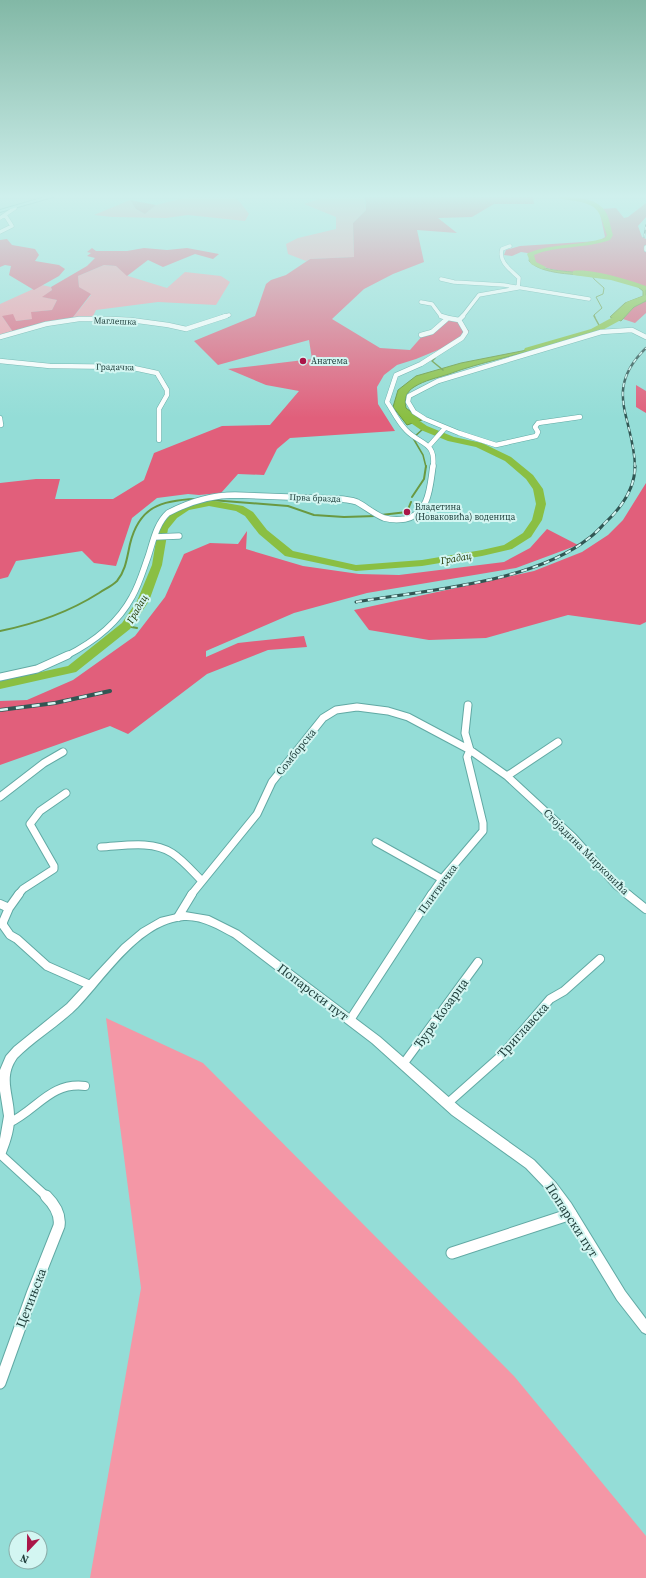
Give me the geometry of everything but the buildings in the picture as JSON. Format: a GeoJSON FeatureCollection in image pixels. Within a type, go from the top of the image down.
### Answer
{"type":"FeatureCollection","features":[{"type":"Feature","properties":{"kind":"street"},"geometry":{"type":"LineString","coordinates":[[512,271],[519,278],[518,288]]}},
{"type":"Feature","properties":{"kind":"street"},"geometry":{"type":"LineString","coordinates":[[441,279],[454,282],[518,288],[589,299]]}},
{"type":"Feature","properties":{"kind":"street"},"geometry":{"type":"LineString","coordinates":[[459,320],[479,295],[484,292],[512,290],[518,288]]}},
{"type":"Feature","properties":{"kind":"street"},"geometry":{"type":"LineString","coordinates":[[421,302],[432,304],[441,316],[459,320],[466,332],[462,338],[420,364],[396,375],[391,385],[387,402],[401,424],[410,434],[429,446],[444,429]]}},
{"type":"Feature","properties":{"kind":"street","name":"Маглешка"},"geometry":{"type":"LineString","coordinates":[[0,337],[13,332],[70,321],[101,319],[124,319],[180,329],[189,329],[229,315]]}},
{"type":"Feature","properties":{"kind":"street"},"geometry":{"type":"LineString","coordinates":[[421,335],[432,332],[448,318]]}},
{"type":"Feature","properties":{"kind":"street"},"geometry":{"type":"LineString","coordinates":[[580,417],[538,423],[535,427],[538,432],[536,436],[496,444],[444,429],[414,412],[408,402],[409,396],[433,383],[465,372],[601,332],[632,330],[646,337]]}},
{"type":"Feature","properties":{"kind":"street","name":"Градачка"},"geometry":{"type":"LineString","coordinates":[[0,361],[80,367],[130,366],[144,368],[157,373],[167,395],[159,409],[159,440]]}},
{"type":"Feature","properties":{"kind":"street"},"geometry":{"type":"LineString","coordinates":[[0,418],[1,425]]}},
{"type":"Feature","properties":{"kind":"street","name":"Прва бразда"},"geometry":{"type":"LineString","coordinates":[[0,677],[19,675],[47,666],[76,651],[116,619],[130,600],[160,523],[166,514],[195,502],[222,496],[342,499],[354,501],[383,518],[394,519],[415,516],[422,511],[430,490],[433,453],[429,446]]}},
{"type":"Feature","properties":{"kind":"street"},"geometry":{"type":"LineString","coordinates":[[155,537],[179,536]]}},
{"type":"Feature","properties":{"kind":"street"},"geometry":{"type":"LineString","coordinates":[[468,706],[464,734],[470,750]]}},
{"type":"Feature","properties":{"kind":"street","name":"Сомборска"},"geometry":{"type":"LineString","coordinates":[[178,916],[202,881],[257,814],[272,782],[328,713],[336,710],[357,707],[397,713],[435,730],[470,750]]}},
{"type":"Feature","properties":{"kind":"street"},"geometry":{"type":"LineString","coordinates":[[507,776],[558,742]]}},
{"type":"Feature","properties":{"kind":"street","name":"Стојадина Мирковића"},"geometry":{"type":"LineString","coordinates":[[470,750],[507,776],[573,837],[617,886],[646,909]]}},
{"type":"Feature","properties":{"kind":"street","name":"Плитвичка"},"geometry":{"type":"LineString","coordinates":[[350,1020],[442,879],[483,831],[483,823],[467,757],[470,750]]}},
{"type":"Feature","properties":{"kind":"street"},"geometry":{"type":"LineString","coordinates":[[0,797],[44,763],[63,752]]}},
{"type":"Feature","properties":{"kind":"street"},"geometry":{"type":"LineString","coordinates":[[66,793],[40,812],[30,822],[54,866],[54,870],[23,889],[9,908],[3,922],[5,929],[10,935],[17,939],[47,966],[90,985]]}},
{"type":"Feature","properties":{"kind":"street"},"geometry":{"type":"LineString","coordinates":[[376,842],[442,879]]}},
{"type":"Feature","properties":{"kind":"street"},"geometry":{"type":"LineString","coordinates":[[101,847],[145,846],[164,849],[173,853],[202,881]]}},
{"type":"Feature","properties":{"kind":"street"},"geometry":{"type":"LineString","coordinates":[[0,904],[9,908]]}},
{"type":"Feature","properties":{"kind":"street","name":"Попарски пут"},"geometry":{"type":"LineString","coordinates":[[0,1154],[9,1123],[3,1066],[17,1052],[74,1004],[90,985],[139,934],[155,925],[178,916],[203,918],[226,927],[350,1020],[404,1063],[466,1119],[530,1164],[548,1182],[571,1214],[617,1290],[646,1328]]}},
{"type":"Feature","properties":{"kind":"street","name":"Триглавска"},"geometry":{"type":"LineString","coordinates":[[448,1103],[502,1055],[550,1000],[564,991],[600,959]]}},
{"type":"Feature","properties":{"kind":"street","name":"Ђуре Козарца"},"geometry":{"type":"LineString","coordinates":[[404,1063],[478,962]]}},
{"type":"Feature","properties":{"kind":"street"},"geometry":{"type":"LineString","coordinates":[[9,1123],[25,1115],[63,1085],[76,1083],[85,1086]]}},
{"type":"Feature","properties":{"kind":"street","name":"Цетињска"},"geometry":{"type":"LineString","coordinates":[[0,1154],[53,1203],[60,1219],[59,1226],[32,1294],[0,1383]]}},
{"type":"Feature","properties":{"kind":"street"},"geometry":{"type":"LineString","coordinates":[[452,1253],[571,1214]]}},
{"type":"Feature","properties":{"kind":"shaded area"},"geometry":{"type":"Polygon","coordinates":[[[10,271],[64,271],[59,276],[34,290],[9,275],[10,271]]]}},
{"type":"Feature","properties":{"kind":"shaded area"},"geometry":{"type":"Polygon","coordinates":[[[79,271],[91,271],[78,276],[79,287],[91,294],[70,321],[13,332],[2,316],[13,314],[16,321],[32,319],[31,312],[52,310],[57,300],[42,297],[52,290],[51,287],[79,271]]]}},
{"type":"Feature","properties":{"kind":"shaded area"},"geometry":{"type":"Polygon","coordinates":[[[91,271],[122,271],[128,276],[167,288],[185,272],[221,276],[230,282],[216,305],[158,302],[96,310],[91,320],[70,321],[91,295],[79,287],[78,276],[91,271]]]}},
{"type":"Feature","properties":{"kind":"shaded area"},"geometry":{"type":"Polygon","coordinates":[[[121,271],[134,271],[127,276],[121,271]]]}},
{"type":"Feature","properties":{"kind":"shaded area"},"geometry":{"type":"Polygon","coordinates":[[[293,271],[402,271],[364,289],[332,319],[380,348],[410,350],[424,334],[432,332],[448,318],[459,320],[469,331],[462,338],[450,345],[397,365],[384,375],[377,387],[378,404],[395,431],[290,438],[277,449],[264,475],[238,474],[221,493],[199,495],[188,494],[157,498],[132,518],[116,566],[94,563],[82,551],[16,561],[8,577],[0,579],[0,483],[36,479],[60,479],[55,499],[113,499],[144,480],[154,453],[222,426],[270,425],[299,391],[266,385],[228,369],[312,359],[309,340],[218,365],[194,341],[255,316],[266,284],[271,280],[286,275],[293,271]]]}},
{"type":"Feature","properties":{"kind":"shaded area"},"geometry":{"type":"Polygon","coordinates":[[[549,271],[595,274],[595,276],[560,273],[549,271]]]}},
{"type":"Feature","properties":{"kind":"shaded area"},"geometry":{"type":"Polygon","coordinates":[[[558,271],[646,271],[646,287],[604,275],[558,271]]]}},
{"type":"Feature","properties":{"kind":"shaded area"},"geometry":{"type":"Polygon","coordinates":[[[633,283],[646,287],[646,301],[634,307],[621,321],[610,317],[625,303],[643,296],[643,291],[633,283]]]}},
{"type":"Feature","properties":{"kind":"shaded area"},"geometry":{"type":"Polygon","coordinates":[[[42,285],[51,287],[52,290],[43,297],[57,300],[52,310],[32,312],[32,319],[16,321],[2,316],[13,332],[0,337],[0,304],[42,285]]]}},
{"type":"Feature","properties":{"kind":"shaded area"},"geometry":{"type":"Polygon","coordinates":[[[646,301],[646,313],[635,323],[623,319],[634,307],[646,301]]]}},
{"type":"Feature","properties":{"kind":"shaded area"},"geometry":{"type":"Polygon","coordinates":[[[547,346],[473,366],[427,381],[414,387],[406,396],[406,408],[422,420],[407,425],[393,407],[398,390],[416,376],[461,363],[547,346]]]}},
{"type":"Feature","properties":{"kind":"shaded area"},"geometry":{"type":"Polygon","coordinates":[[[636,385],[646,391],[646,413],[636,407],[636,385]]]}},
{"type":"Feature","properties":{"kind":"shaded area"},"geometry":{"type":"Polygon","coordinates":[[[646,483],[646,622],[640,625],[568,615],[486,638],[429,640],[369,630],[354,610],[534,571],[582,552],[608,535],[623,520],[646,483]]]}},
{"type":"Feature","properties":{"kind":"shaded area"},"geometry":{"type":"Polygon","coordinates":[[[547,529],[578,545],[516,568],[367,593],[294,613],[206,651],[206,657],[238,643],[304,636],[307,647],[268,650],[207,674],[128,734],[110,726],[0,765],[0,701],[27,700],[73,680],[135,636],[165,597],[184,554],[210,543],[238,544],[247,531],[246,549],[303,566],[359,574],[399,575],[504,562],[530,548],[547,529]]]}},
{"type":"Feature","properties":{"kind":"shaded area"},"geometry":{"type":"Polygon","coordinates":[[[106,1018],[203,1063],[514,1376],[646,1536],[646,1578],[90,1578],[141,1288],[106,1018]]]}},
{"type":"Feature","properties":{"kind":"waterway","name":"Градац"},"geometry":{"type":"LineString","coordinates":[[576,273],[611,278],[646,288]]}},
{"type":"Feature","properties":{"kind":"waterway"},"geometry":{"type":"LineString","coordinates":[[591,274],[594,279],[604,288],[603,294],[596,297],[602,308],[594,315],[595,317]]}},
{"type":"Feature","properties":{"kind":"waterway","name":"Градац"},"geometry":{"type":"LineString","coordinates":[[528,350],[594,331],[616,319],[630,304],[646,297]]}},
{"type":"Feature","properties":{"kind":"waterway"},"geometry":{"type":"LineString","coordinates":[[594,316],[600,327]]}},
{"type":"Feature","properties":{"kind":"waterway"},"geometry":{"type":"LineString","coordinates":[[435,358],[432,361],[443,370]]}},
{"type":"Feature","properties":{"kind":"waterway","name":"Градац"},"geometry":{"type":"LineString","coordinates":[[0,685],[72,669],[126,626],[143,601],[157,565],[163,529],[173,516],[185,508],[209,503],[239,508],[249,514],[263,532],[289,554],[356,568],[422,563],[482,553],[508,547],[527,535],[537,520],[541,504],[538,489],[530,477],[508,459],[479,445],[451,439],[424,428],[405,415],[402,410]]}},
{"type":"Feature","properties":{"kind":"waterway"},"geometry":{"type":"LineString","coordinates":[[424,428],[413,438],[423,455],[426,467]]}},
{"type":"Feature","properties":{"kind":"waterway"},"geometry":{"type":"LineString","coordinates":[[412,497],[424,479],[426,467]]}},
{"type":"Feature","properties":{"kind":"waterway"},"geometry":{"type":"LineString","coordinates":[[0,631],[26,625],[64,612],[111,586],[120,577],[126,563],[134,531],[146,514],[153,508],[162,504],[172,501],[196,499]]}},
{"type":"Feature","properties":{"kind":"waterway"},"geometry":{"type":"LineString","coordinates":[[211,500],[288,506],[314,515],[344,517],[376,516]]}},
{"type":"Feature","properties":{"kind":"waterway"},"geometry":{"type":"LineString","coordinates":[[381,515],[407,512],[411,502]]}},
{"type":"Feature","properties":{"kind":"waterway"},"geometry":{"type":"LineString","coordinates":[[126,626],[137,628]]}},
{"type":"Feature","properties":{"kind":"railway"},"geometry":{"type":"LineString","coordinates":[[635,466],[624,405],[623,391],[626,378],[633,363],[646,348]]}},
{"type":"Feature","properties":{"kind":"railway"},"geometry":{"type":"LineString","coordinates":[[356,602],[446,588],[509,575],[539,565],[566,553],[593,535],[622,504],[633,482],[635,466]]}},
{"type":"Feature","properties":{"kind":"railway"},"geometry":{"type":"LineString","coordinates":[[0,710],[55,703],[110,691]]}},
{"type":"Feature","properties":{"kind":"place","name":"Анатема"},"geometry":{"type":"Point","coordinates":[303,361]}},
{"type":"Feature","properties":{"kind":"place","name":"Владетина (Новаковића) воденица"},"geometry":{"type":"Point","coordinates":[407,512]}}]}
